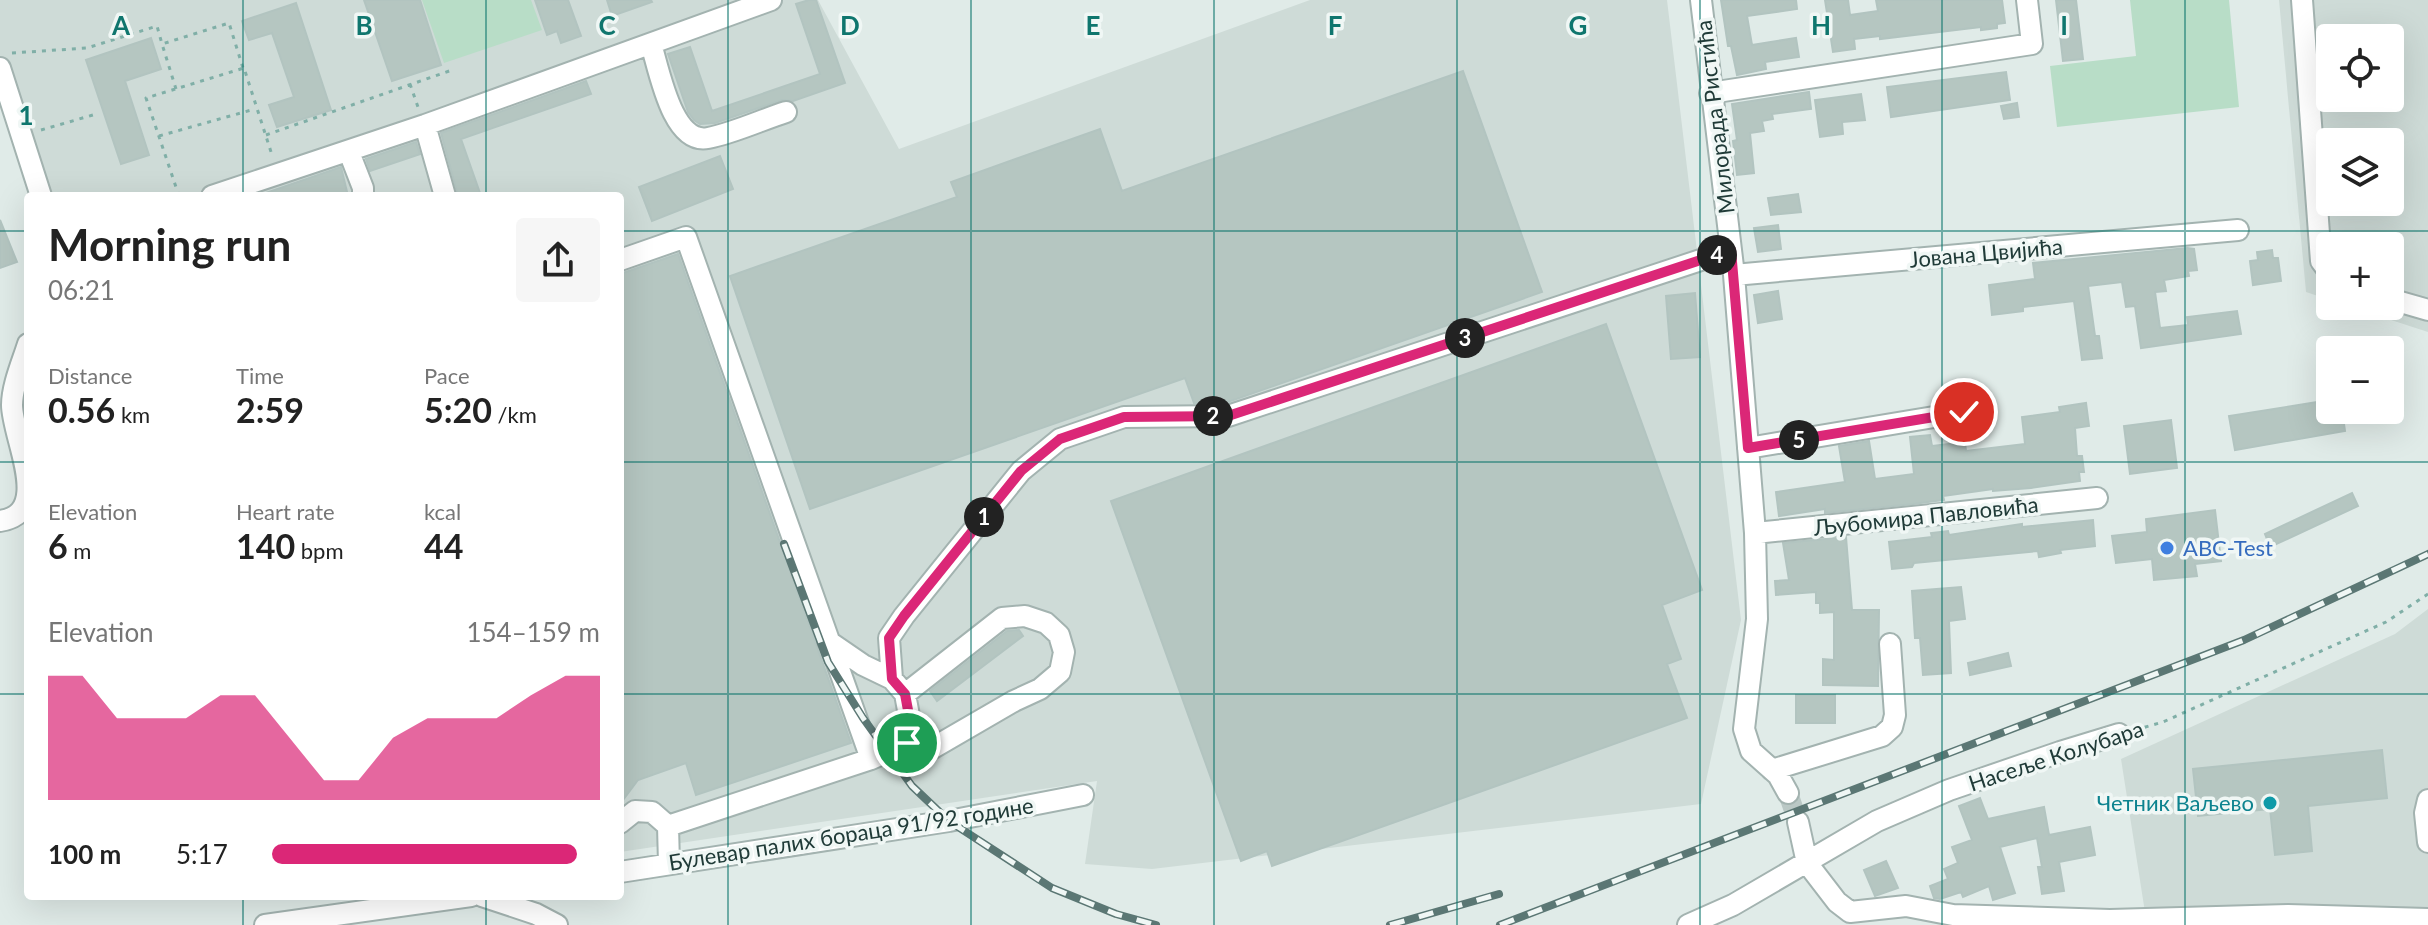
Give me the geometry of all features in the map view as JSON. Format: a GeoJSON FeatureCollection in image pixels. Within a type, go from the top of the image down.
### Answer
{"type":"FeatureCollection","features":[{"type":"Feature","properties":{"kind":"street"},"geometry":{"type":"LineString","coordinates":[[224,192],[349,152],[771,0]]}},
{"type":"Feature","properties":{"kind":"street","name":"Милорада Ристића"},"geometry":{"type":"LineString","coordinates":[[1701,0],[1734,275],[1755,533],[1757,619],[1744,729],[1751,751],[1772,770],[1788,793]]}},
{"type":"Feature","properties":{"kind":"street"},"geometry":{"type":"LineString","coordinates":[[1710,93],[2032,44],[2027,0]]}},
{"type":"Feature","properties":{"kind":"street"},"geometry":{"type":"LineString","coordinates":[[2302,0],[2319,232]]}},
{"type":"Feature","properties":{"kind":"street"},"geometry":{"type":"LineString","coordinates":[[651,44],[676,121],[689,135],[706,139],[786,112]]}},
{"type":"Feature","properties":{"kind":"street"},"geometry":{"type":"LineString","coordinates":[[0,68],[40,192]]}},
{"type":"Feature","properties":{"kind":"street"},"geometry":{"type":"LineString","coordinates":[[425,125],[444,192]]}},
{"type":"Feature","properties":{"kind":"street"},"geometry":{"type":"LineString","coordinates":[[349,152],[363,192]]}},
{"type":"Feature","properties":{"kind":"street","name":"Јована Цвијића"},"geometry":{"type":"LineString","coordinates":[[1734,275],[2238,230]]}},
{"type":"Feature","properties":{"kind":"street"},"geometry":{"type":"LineString","coordinates":[[624,259],[686,237],[871,759]]}},
{"type":"Feature","properties":{"kind":"street"},"geometry":{"type":"LineString","coordinates":[[907,743],[910,721],[889,638],[1021,471],[1060,439],[1124,417],[1228,416],[1731,250]]}},
{"type":"Feature","properties":{"kind":"street"},"geometry":{"type":"LineString","coordinates":[[2404,303],[2428,310]]}},
{"type":"Feature","properties":{"kind":"street"},"geometry":{"type":"LineString","coordinates":[[22,379],[12,405],[24,470]]}},
{"type":"Feature","properties":{"kind":"street"},"geometry":{"type":"LineString","coordinates":[[1748,448],[1964,412]]}},
{"type":"Feature","properties":{"kind":"street","name":"Љубомира Павловића"},"geometry":{"type":"LineString","coordinates":[[1755,533],[2097,498]]}},
{"type":"Feature","properties":{"kind":"street"},"geometry":{"type":"LineString","coordinates":[[0,521],[20,513],[24,506]]}},
{"type":"Feature","properties":{"kind":"street"},"geometry":{"type":"LineString","coordinates":[[668,826],[871,759],[907,743],[926,752],[1040,689],[1060,672],[1064,652],[1059,635],[1046,623],[1025,616],[1002,618],[899,686]]}},
{"type":"Feature","properties":{"kind":"street"},"geometry":{"type":"LineString","coordinates":[[828,641],[899,686]]}},
{"type":"Feature","properties":{"kind":"street"},"geometry":{"type":"LineString","coordinates":[[1772,770],[1882,736],[1892,727],[1895,715],[1890,644]]}},
{"type":"Feature","properties":{"kind":"street","name":"Насеље Колубара"},"geometry":{"type":"LineString","coordinates":[[1688,925],[1733,905],[1877,821],[1949,790],[2119,734]]}},
{"type":"Feature","properties":{"kind":"street","name":"Булевар палих бораца 91/92 године"},"geometry":{"type":"LineString","coordinates":[[624,871],[949,821],[1083,795]]}},
{"type":"Feature","properties":{"kind":"street"},"geometry":{"type":"LineString","coordinates":[[2428,800],[2425,813],[2428,842]]}},
{"type":"Feature","properties":{"kind":"street"},"geometry":{"type":"LineString","coordinates":[[624,820],[635,811],[652,812],[668,826],[669,864]]}},
{"type":"Feature","properties":{"kind":"street"},"geometry":{"type":"LineString","coordinates":[[1798,822],[1807,863],[1853,919],[1906,906],[2009,921],[2428,919]]}},
{"type":"Feature","properties":{"kind":"street"},"geometry":{"type":"LineString","coordinates":[[265,925],[427,900]]}},
{"type":"Feature","properties":{"kind":"street"},"geometry":{"type":"LineString","coordinates":[[494,900],[536,914],[557,925]]}},
{"type":"Feature","properties":{"kind":"street"},"geometry":{"type":"LineString","coordinates":[[2422,925],[2428,919]]}},
{"type":"Feature","properties":{"kind":"path"},"geometry":{"type":"LineString","coordinates":[[162,44],[229,23],[279,174]]}},
{"type":"Feature","properties":{"kind":"path"},"geometry":{"type":"LineString","coordinates":[[0,54],[87,48],[157,26],[176,89]]}},
{"type":"Feature","properties":{"kind":"path"},"geometry":{"type":"LineString","coordinates":[[178,192],[146,98],[244,68]]}},
{"type":"Feature","properties":{"kind":"path"},"geometry":{"type":"LineString","coordinates":[[266,135],[452,70]]}},
{"type":"Feature","properties":{"kind":"path"},"geometry":{"type":"LineString","coordinates":[[410,84],[425,125]]}},
{"type":"Feature","properties":{"kind":"path"},"geometry":{"type":"LineString","coordinates":[[159,136],[257,108]]}},
{"type":"Feature","properties":{"kind":"path"},"geometry":{"type":"LineString","coordinates":[[22,135],[93,115]]}},
{"type":"Feature","properties":{"kind":"path","name":"Насеље Колубара"},"geometry":{"type":"LineString","coordinates":[[2119,734],[2163,722],[2372,628],[2428,594]]}},
{"type":"Feature","properties":{"kind":"shaded area"},"geometry":{"type":"Polygon","coordinates":[[[0,0],[818,0],[899,149],[1310,0],[1667,0],[1741,620],[1701,804],[1152,869],[1085,864],[1097,781],[624,851],[624,192],[40,192],[0,68],[0,0]]]}},
{"type":"Feature","properties":{"kind":"shaded area"},"geometry":{"type":"Polygon","coordinates":[[[2279,0],[2428,0],[2428,332],[2391,320],[2404,320],[2404,232],[2316,232],[2316,295],[2306,292],[2279,0]]]}},
{"type":"Feature","properties":{"kind":"shaded area"},"geometry":{"type":"Polygon","coordinates":[[[2428,609],[2428,925],[2147,925],[2121,759],[2395,634],[2428,609]]]}},
{"type":"Feature","properties":{"kind":"green space"},"geometry":{"type":"Polygon","coordinates":[[[422,0],[531,0],[542,30],[444,63],[422,0]]]}},
{"type":"Feature","properties":{"kind":"green space"},"geometry":{"type":"Polygon","coordinates":[[[2130,0],[2229,0],[2239,107],[2057,127],[2050,66],[2136,56],[2130,0]]]}},
{"type":"Feature","properties":{"kind":"building"},"geometry":{"type":"Polygon","coordinates":[[[364,0],[420,0],[441,65],[392,81],[364,0]]]}},
{"type":"Feature","properties":{"kind":"building"},"geometry":{"type":"Polygon","coordinates":[[[535,0],[568,0],[581,36],[561,43],[557,31],[547,35],[535,0]]]}},
{"type":"Feature","properties":{"kind":"building"},"geometry":{"type":"Polygon","coordinates":[[[607,0],[651,0],[652,2],[612,16],[607,0]]]}},
{"type":"Feature","properties":{"kind":"building"},"geometry":{"type":"Polygon","coordinates":[[[816,0],[845,83],[715,123],[700,124],[694,120],[688,112],[668,54],[690,47],[712,111],[820,74],[796,4],[816,0]]]}},
{"type":"Feature","properties":{"kind":"building"},"geometry":{"type":"Polygon","coordinates":[[[1721,0],[1796,0],[1797,9],[1747,16],[1752,45],[1796,38],[1799,57],[1765,62],[1766,69],[1737,75],[1731,46],[1728,46],[1721,0]]]}},
{"type":"Feature","properties":{"kind":"building"},"geometry":{"type":"Polygon","coordinates":[[[1825,0],[1848,0],[1850,15],[1878,11],[1876,0],[2002,0],[2005,23],[1997,24],[1997,28],[1981,30],[1981,27],[1880,39],[1880,36],[1854,39],[1855,49],[1833,52],[1825,0]]]}},
{"type":"Feature","properties":{"kind":"building"},"geometry":{"type":"Polygon","coordinates":[[[2056,0],[2076,0],[2083,59],[2063,61],[2056,0]]]}},
{"type":"Feature","properties":{"kind":"building"},"geometry":{"type":"Polygon","coordinates":[[[296,3],[331,110],[277,127],[269,105],[294,97],[272,33],[249,40],[242,21],[296,3]]]}},
{"type":"Feature","properties":{"kind":"building"},"geometry":{"type":"Polygon","coordinates":[[[151,38],[161,69],[125,81],[149,155],[121,164],[86,60],[151,38]]]}},
{"type":"Feature","properties":{"kind":"building"},"geometry":{"type":"Polygon","coordinates":[[[1463,71],[1542,292],[1225,403],[1194,403],[1185,378],[810,509],[730,276],[957,197],[951,182],[1100,129],[1122,191],[1463,71]]]}},
{"type":"Feature","properties":{"kind":"building"},"geometry":{"type":"Polygon","coordinates":[[[2006,72],[2010,100],[1891,117],[1887,87],[2006,72]]]}},
{"type":"Feature","properties":{"kind":"building"},"geometry":{"type":"Polygon","coordinates":[[[586,81],[591,94],[461,139],[480,192],[457,192],[441,133],[586,81]]]}},
{"type":"Feature","properties":{"kind":"building"},"geometry":{"type":"Polygon","coordinates":[[[1809,92],[1811,109],[1772,114],[1773,119],[1762,121],[1764,131],[1750,133],[1754,173],[1737,175],[1733,141],[1737,140],[1732,104],[1809,92]]]}},
{"type":"Feature","properties":{"kind":"building"},"geometry":{"type":"Polygon","coordinates":[[[1861,94],[1865,120],[1842,122],[1843,134],[1820,137],[1815,100],[1861,94]]]}},
{"type":"Feature","properties":{"kind":"building"},"geometry":{"type":"Polygon","coordinates":[[[2017,103],[2019,117],[2004,119],[2001,106],[2017,103]]]}},
{"type":"Feature","properties":{"kind":"building"},"geometry":{"type":"Polygon","coordinates":[[[416,142],[420,154],[370,171],[366,159],[416,142]]]}},
{"type":"Feature","properties":{"kind":"building"},"geometry":{"type":"Polygon","coordinates":[[[720,156],[733,189],[652,221],[639,187],[720,156]]]}},
{"type":"Feature","properties":{"kind":"building"},"geometry":{"type":"Polygon","coordinates":[[[341,167],[347,192],[269,192],[341,167]]]}},
{"type":"Feature","properties":{"kind":"building"},"geometry":{"type":"Polygon","coordinates":[[[1798,194],[1801,212],[1771,215],[1768,198],[1798,194]]]}},
{"type":"Feature","properties":{"kind":"building"},"geometry":{"type":"Polygon","coordinates":[[[0,220],[17,262],[0,268],[0,220]]]}},
{"type":"Feature","properties":{"kind":"building"},"geometry":{"type":"Polygon","coordinates":[[[1778,225],[1781,249],[1758,252],[1754,228],[1778,225]]]}},
{"type":"Feature","properties":{"kind":"building"},"geometry":{"type":"Polygon","coordinates":[[[2194,249],[2197,270],[2188,271],[2189,276],[2164,280],[2166,291],[2155,292],[2160,328],[2188,325],[2187,317],[2237,311],[2241,334],[2141,348],[2135,306],[2126,307],[2122,282],[2088,286],[2095,336],[2099,336],[2102,358],[2082,360],[2074,301],[2023,307],[2023,311],[1992,315],[1989,285],[2035,279],[2033,263],[2194,249]]]}},
{"type":"Feature","properties":{"kind":"building"},"geometry":{"type":"Polygon","coordinates":[[[2272,250],[2273,258],[2278,258],[2281,281],[2253,285],[2250,261],[2258,260],[2257,252],[2272,250]]]}},
{"type":"Feature","properties":{"kind":"building"},"geometry":{"type":"Polygon","coordinates":[[[678,254],[851,743],[696,795],[686,763],[638,780],[624,799],[624,273],[678,254]]]}},
{"type":"Feature","properties":{"kind":"building"},"geometry":{"type":"Polygon","coordinates":[[[1778,291],[1782,319],[1758,323],[1754,295],[1778,291]]]}},
{"type":"Feature","properties":{"kind":"building"},"geometry":{"type":"Polygon","coordinates":[[[1695,293],[1700,357],[1671,359],[1666,296],[1695,293]]]}},
{"type":"Feature","properties":{"kind":"building"},"geometry":{"type":"Polygon","coordinates":[[[1606,324],[1702,590],[1662,605],[1681,659],[1667,664],[1687,718],[1272,866],[1267,851],[1241,861],[1111,501],[1606,324]]]}},
{"type":"Feature","properties":{"kind":"building"},"geometry":{"type":"Polygon","coordinates":[[[2316,402],[2316,424],[2344,424],[2345,431],[2235,450],[2229,416],[2316,402]]]}},
{"type":"Feature","properties":{"kind":"building"},"geometry":{"type":"Polygon","coordinates":[[[2086,403],[2089,426],[2075,428],[2077,456],[2082,456],[2084,472],[2079,472],[2080,481],[2031,488],[1993,489],[1913,504],[1825,513],[1825,509],[1779,516],[1776,492],[1845,482],[1839,446],[1869,441],[1875,479],[1914,474],[1910,437],[1930,435],[1932,446],[1965,442],[1966,451],[2025,444],[2022,417],[2060,412],[2059,407],[2086,403]]]}},
{"type":"Feature","properties":{"kind":"building"},"geometry":{"type":"Polygon","coordinates":[[[2171,420],[2177,468],[2130,474],[2124,426],[2171,420]]]}},
{"type":"Feature","properties":{"kind":"building"},"geometry":{"type":"Polygon","coordinates":[[[2352,493],[2358,506],[2270,547],[2265,534],[2352,493]]]}},
{"type":"Feature","properties":{"kind":"building","name":"ABC-Test"},"geometry":{"type":"Polygon","coordinates":[[[2215,510],[2221,561],[2195,564],[2197,576],[2154,580],[2152,559],[2116,563],[2112,536],[2147,532],[2146,519],[2215,510]]]}},
{"type":"Feature","properties":{"kind":"building"},"geometry":{"type":"Polygon","coordinates":[[[2093,520],[2095,546],[2060,550],[2061,553],[2039,557],[2038,551],[1914,563],[1912,567],[1892,569],[1889,542],[1932,537],[1931,533],[1948,531],[1949,535],[2022,524],[2022,527],[2093,520]]]}},
{"type":"Feature","properties":{"kind":"building"},"geometry":{"type":"Polygon","coordinates":[[[1846,537],[1852,610],[1879,610],[1878,686],[1823,685],[1823,659],[1834,660],[1834,612],[1820,613],[1816,592],[1776,595],[1775,581],[1789,580],[1783,543],[1846,537]]]}},
{"type":"Feature","properties":{"kind":"building"},"geometry":{"type":"Polygon","coordinates":[[[1961,587],[1965,619],[1949,621],[1951,673],[1923,675],[1920,638],[1915,638],[1912,591],[1961,587]]]}},
{"type":"Feature","properties":{"kind":"building"},"geometry":{"type":"Polygon","coordinates":[[[1019,630],[1023,636],[937,701],[930,691],[1007,631],[1019,630]]]}},
{"type":"Feature","properties":{"kind":"building"},"geometry":{"type":"Polygon","coordinates":[[[2008,653],[2011,666],[1970,675],[1968,663],[2008,653]]]}},
{"type":"Feature","properties":{"kind":"building"},"geometry":{"type":"Polygon","coordinates":[[[1796,695],[1835,695],[1835,723],[1796,723],[1796,695]]]}},
{"type":"Feature","properties":{"kind":"building","name":"Четник Ваљево"},"geometry":{"type":"Polygon","coordinates":[[[2382,750],[2387,798],[2308,806],[2312,851],[2275,855],[2270,809],[2198,816],[2193,769],[2382,750]]]}},
{"type":"Feature","properties":{"kind":"building"},"geometry":{"type":"Polygon","coordinates":[[[1980,798],[1988,819],[2044,807],[2049,835],[2090,827],[2095,855],[2059,862],[2064,891],[2042,894],[2038,867],[2042,867],[2037,838],[2000,847],[2015,893],[1993,900],[1989,886],[1963,897],[1961,892],[1934,898],[1930,886],[1948,879],[1944,869],[1958,863],[1952,847],[1972,840],[1959,806],[1980,798]]]}},
{"type":"Feature","properties":{"kind":"building"},"geometry":{"type":"Polygon","coordinates":[[[1886,861],[1898,888],[1875,896],[1864,870],[1886,861]]]}},
{"type":"Feature","properties":{"kind":"tunnel"},"geometry":{"type":"LineString","coordinates":[[1788,793],[1798,822]]}},
{"type":"Feature","properties":{"kind":"railway"},"geometry":{"type":"LineString","coordinates":[[784,544],[828,662],[863,718],[912,786],[949,821],[1052,888],[1116,914],[1156,925]]}},
{"type":"Feature","properties":{"kind":"railway"},"geometry":{"type":"LineString","coordinates":[[1500,925],[2244,640],[2428,554]]}},
{"type":"Feature","properties":{"kind":"railway"},"geometry":{"type":"LineString","coordinates":[[1390,925],[1499,894]]}},
{"type":"Feature","properties":{"kind":"place","name":"ABC-Test"},"geometry":{"type":"Point","coordinates":[2167,548]}},
{"type":"Feature","properties":{"kind":"place","name":"Четник Ваљево"},"geometry":{"type":"Point","coordinates":[2270,803]}},
{"type":"Feature","properties":{"kind":"route"},"geometry":{"type":"LineString","coordinates":[[907,743],[910,721],[905,694],[892,679],[889,638],[1021,471],[1060,439],[1124,417],[1228,416],[1731,250],[1748,448],[1964,412]]}}]}
